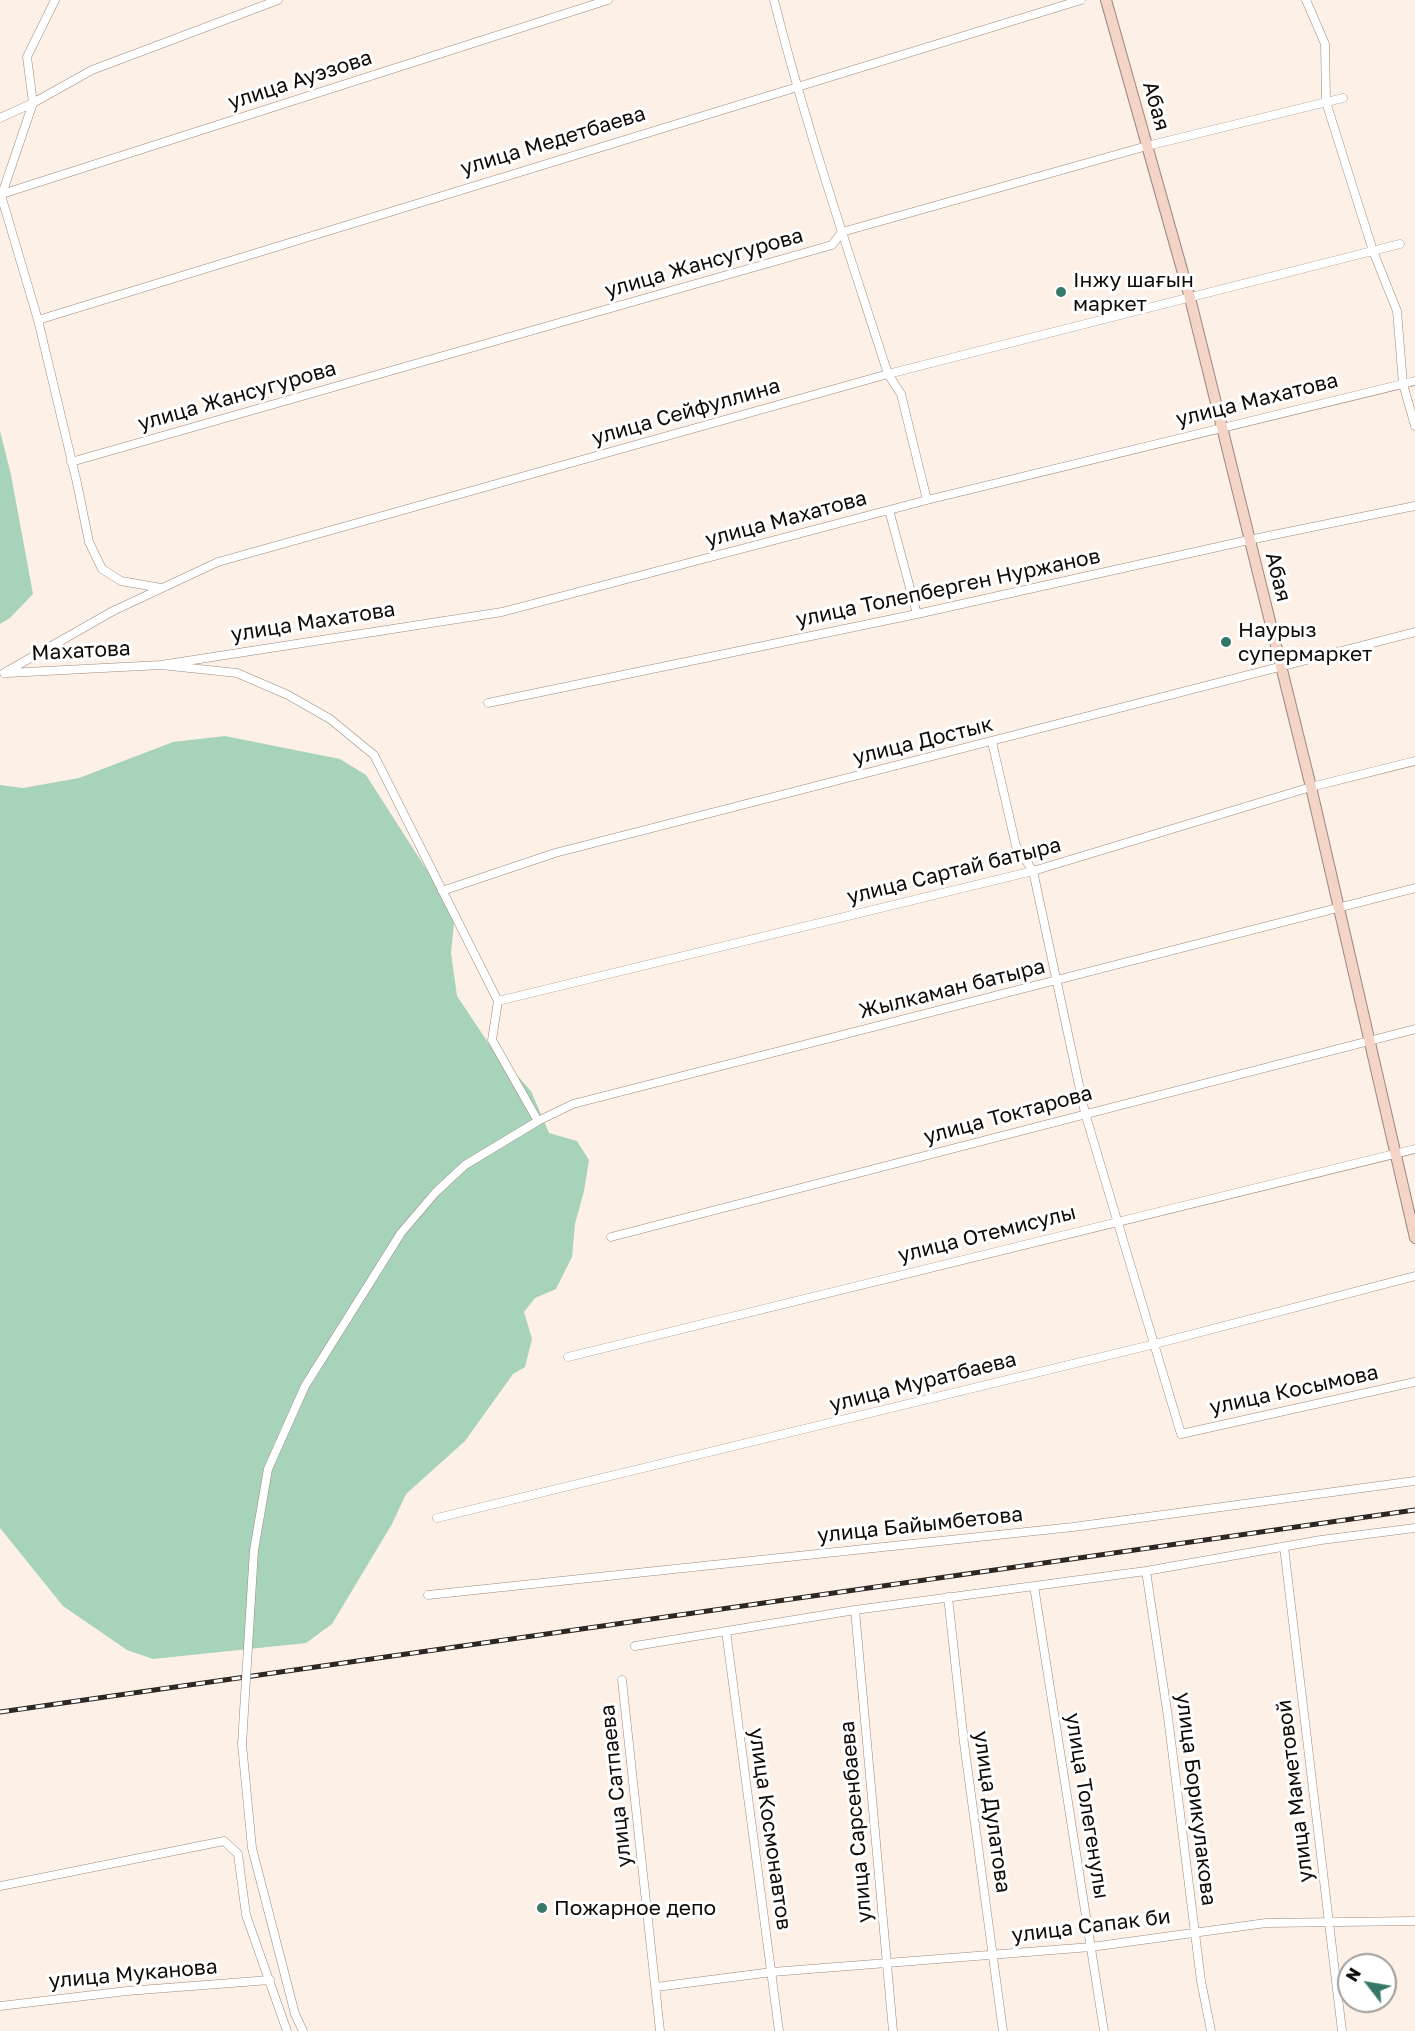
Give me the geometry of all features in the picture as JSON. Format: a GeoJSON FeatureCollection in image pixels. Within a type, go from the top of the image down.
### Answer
{"type":"FeatureCollection","features":[{"type":"Feature","properties":{"kind":"street"},"geometry":{"type":"LineString","coordinates":[[55,0],[27,57],[33,103],[1,193],[38,320],[89,542],[102,569],[121,581],[161,588]]}},
{"type":"Feature","properties":{"kind":"street"},"geometry":{"type":"LineString","coordinates":[[0,117],[33,103],[92,70],[278,0]]}},
{"type":"Feature","properties":{"kind":"street","name":"улица Ауэзова"},"geometry":{"type":"LineString","coordinates":[[1,193],[608,0]]}},
{"type":"Feature","properties":{"kind":"street"},"geometry":{"type":"LineString","coordinates":[[774,0],[796,85],[842,232],[888,374],[901,394],[927,500]]}},
{"type":"Feature","properties":{"kind":"street","name":"улица Медетбаева"},"geometry":{"type":"LineString","coordinates":[[38,320],[796,85],[1080,0]]}},
{"type":"Feature","properties":{"kind":"street","name":"Абая"},"geometry":{"type":"LineString","coordinates":[[1106,0],[1190,298],[1311,787],[1415,1238]]}},
{"type":"Feature","properties":{"kind":"street"},"geometry":{"type":"LineString","coordinates":[[1306,0],[1325,44],[1326,102],[1373,251],[1397,311],[1403,384],[1415,426]]}},
{"type":"Feature","properties":{"kind":"street","name":"улица Жансугурова"},"geometry":{"type":"LineString","coordinates":[[71,462],[832,245],[842,232],[1147,146],[1343,98]]}},
{"type":"Feature","properties":{"kind":"street","name":"улица Сейфуллина"},"geometry":{"type":"LineString","coordinates":[[2,673],[113,611],[218,562],[888,374],[1400,244]]}},
{"type":"Feature","properties":{"kind":"street","name":"улица Махатова"},"geometry":{"type":"LineString","coordinates":[[160,665],[502,612],[927,500],[1415,381]]}},
{"type":"Feature","properties":{"kind":"street","name":"улица Толепберген Нуржанов"},"geometry":{"type":"LineString","coordinates":[[488,703],[917,614],[1249,540],[1415,506]]}},
{"type":"Feature","properties":{"kind":"street"},"geometry":{"type":"LineString","coordinates":[[889,510],[917,614]]}},
{"type":"Feature","properties":{"kind":"street","name":"улица Достык"},"geometry":{"type":"LineString","coordinates":[[442,891],[555,853],[1415,632]]}},
{"type":"Feature","properties":{"kind":"street"},"geometry":{"type":"LineString","coordinates":[[160,665],[237,673],[288,695],[330,719],[374,755],[498,1001],[492,1040],[537,1121]]}},
{"type":"Feature","properties":{"kind":"street","name":"Махатова"},"geometry":{"type":"LineString","coordinates":[[2,673],[160,665]]}},
{"type":"Feature","properties":{"kind":"street"},"geometry":{"type":"LineString","coordinates":[[992,742],[1016,846],[1033,871],[1085,1113],[1155,1344]]}},
{"type":"Feature","properties":{"kind":"street","name":"улица Сартай батыра"},"geometry":{"type":"LineString","coordinates":[[498,1001],[1033,871],[1311,787],[1415,761]]}},
{"type":"Feature","properties":{"kind":"street","name":"Жылкаман батыра"},"geometry":{"type":"LineString","coordinates":[[303,2031],[295,2013],[252,1848],[242,1744],[254,1550],[268,1469],[305,1386],[401,1233],[435,1193],[465,1165],[537,1121],[573,1104],[1415,888]]}},
{"type":"Feature","properties":{"kind":"street","name":"улица Токтарова"},"geometry":{"type":"LineString","coordinates":[[611,1237],[1415,1029]]}},
{"type":"Feature","properties":{"kind":"street","name":"улица Отемисулы"},"geometry":{"type":"LineString","coordinates":[[568,1357],[1118,1220],[1415,1149]]}},
{"type":"Feature","properties":{"kind":"street","name":"улица Муратбаева"},"geometry":{"type":"LineString","coordinates":[[437,1518],[1155,1344],[1415,1276]]}},
{"type":"Feature","properties":{"kind":"street","name":"улица Косымова"},"geometry":{"type":"LineString","coordinates":[[1155,1344],[1182,1434],[1415,1382]]}},
{"type":"Feature","properties":{"kind":"street","name":"улица Байымбетова"},"geometry":{"type":"LineString","coordinates":[[428,1595],[1073,1527],[1415,1481]]}},
{"type":"Feature","properties":{"kind":"street"},"geometry":{"type":"LineString","coordinates":[[635,1646],[855,1610],[1146,1571],[1284,1547],[1415,1528]]}},
{"type":"Feature","properties":{"kind":"street","name":"улица Маметовой"},"geometry":{"type":"LineString","coordinates":[[1284,1547],[1342,2031]]}},
{"type":"Feature","properties":{"kind":"street","name":"улица Борикулакова"},"geometry":{"type":"LineString","coordinates":[[1146,1571],[1168,1717],[1194,1931],[1211,2031]]}},
{"type":"Feature","properties":{"kind":"street","name":"улица Толегенулы"},"geometry":{"type":"LineString","coordinates":[[1034,1586],[1104,2031]]}},
{"type":"Feature","properties":{"kind":"street","name":"улица Дулатова"},"geometry":{"type":"LineString","coordinates":[[948,1597],[964,1743],[1004,2031]]}},
{"type":"Feature","properties":{"kind":"street","name":"улица Сарсенбаева"},"geometry":{"type":"LineString","coordinates":[[855,1610],[893,2031]]}},
{"type":"Feature","properties":{"kind":"street","name":"улица Космонавтов"},"geometry":{"type":"LineString","coordinates":[[726,1631],[779,2031]]}},
{"type":"Feature","properties":{"kind":"street","name":"улица Сатпаева"},"geometry":{"type":"LineString","coordinates":[[622,1680],[660,2031]]}},
{"type":"Feature","properties":{"kind":"street"},"geometry":{"type":"LineString","coordinates":[[0,1886],[224,1841],[238,1854],[246,1915],[287,2031]]}},
{"type":"Feature","properties":{"kind":"street","name":"улица Сапак би"},"geometry":{"type":"LineString","coordinates":[[656,1987],[772,1972],[886,1965],[1091,1947],[1194,1931],[1266,1923],[1415,1921]]}},
{"type":"Feature","properties":{"kind":"street","name":"улица Муканова"},"geometry":{"type":"LineString","coordinates":[[0,2006],[127,1991],[270,1980]]}},
{"type":"Feature","properties":{"kind":"green space"},"geometry":{"type":"Polygon","coordinates":[[[0,431],[11,475],[33,594],[10,618],[0,624],[0,431]]]}},
{"type":"Feature","properties":{"kind":"green space"},"geometry":{"type":"Polygon","coordinates":[[[225,736],[340,759],[366,775],[455,914],[451,953],[457,996],[489,1044],[531,1091],[549,1133],[577,1141],[589,1160],[575,1224],[572,1257],[556,1289],[535,1298],[524,1312],[532,1339],[525,1367],[513,1374],[465,1441],[406,1494],[392,1524],[332,1624],[306,1643],[153,1659],[127,1650],[63,1606],[0,1528],[0,785],[23,788],[79,778],[173,742],[225,736]]]}},
{"type":"Feature","properties":{"kind":"railway"},"geometry":{"type":"LineString","coordinates":[[0,1712],[1415,1510]]}},
{"type":"Feature","properties":{"kind":"place","name":"Інжу шағын маркет"},"geometry":{"type":"Point","coordinates":[1061,292]}},
{"type":"Feature","properties":{"kind":"place","name":"Наурыз супермаркет"},"geometry":{"type":"Point","coordinates":[1226,642]}},
{"type":"Feature","properties":{"kind":"place","name":"Пожарное депо"},"geometry":{"type":"Point","coordinates":[542,1908]}}]}
